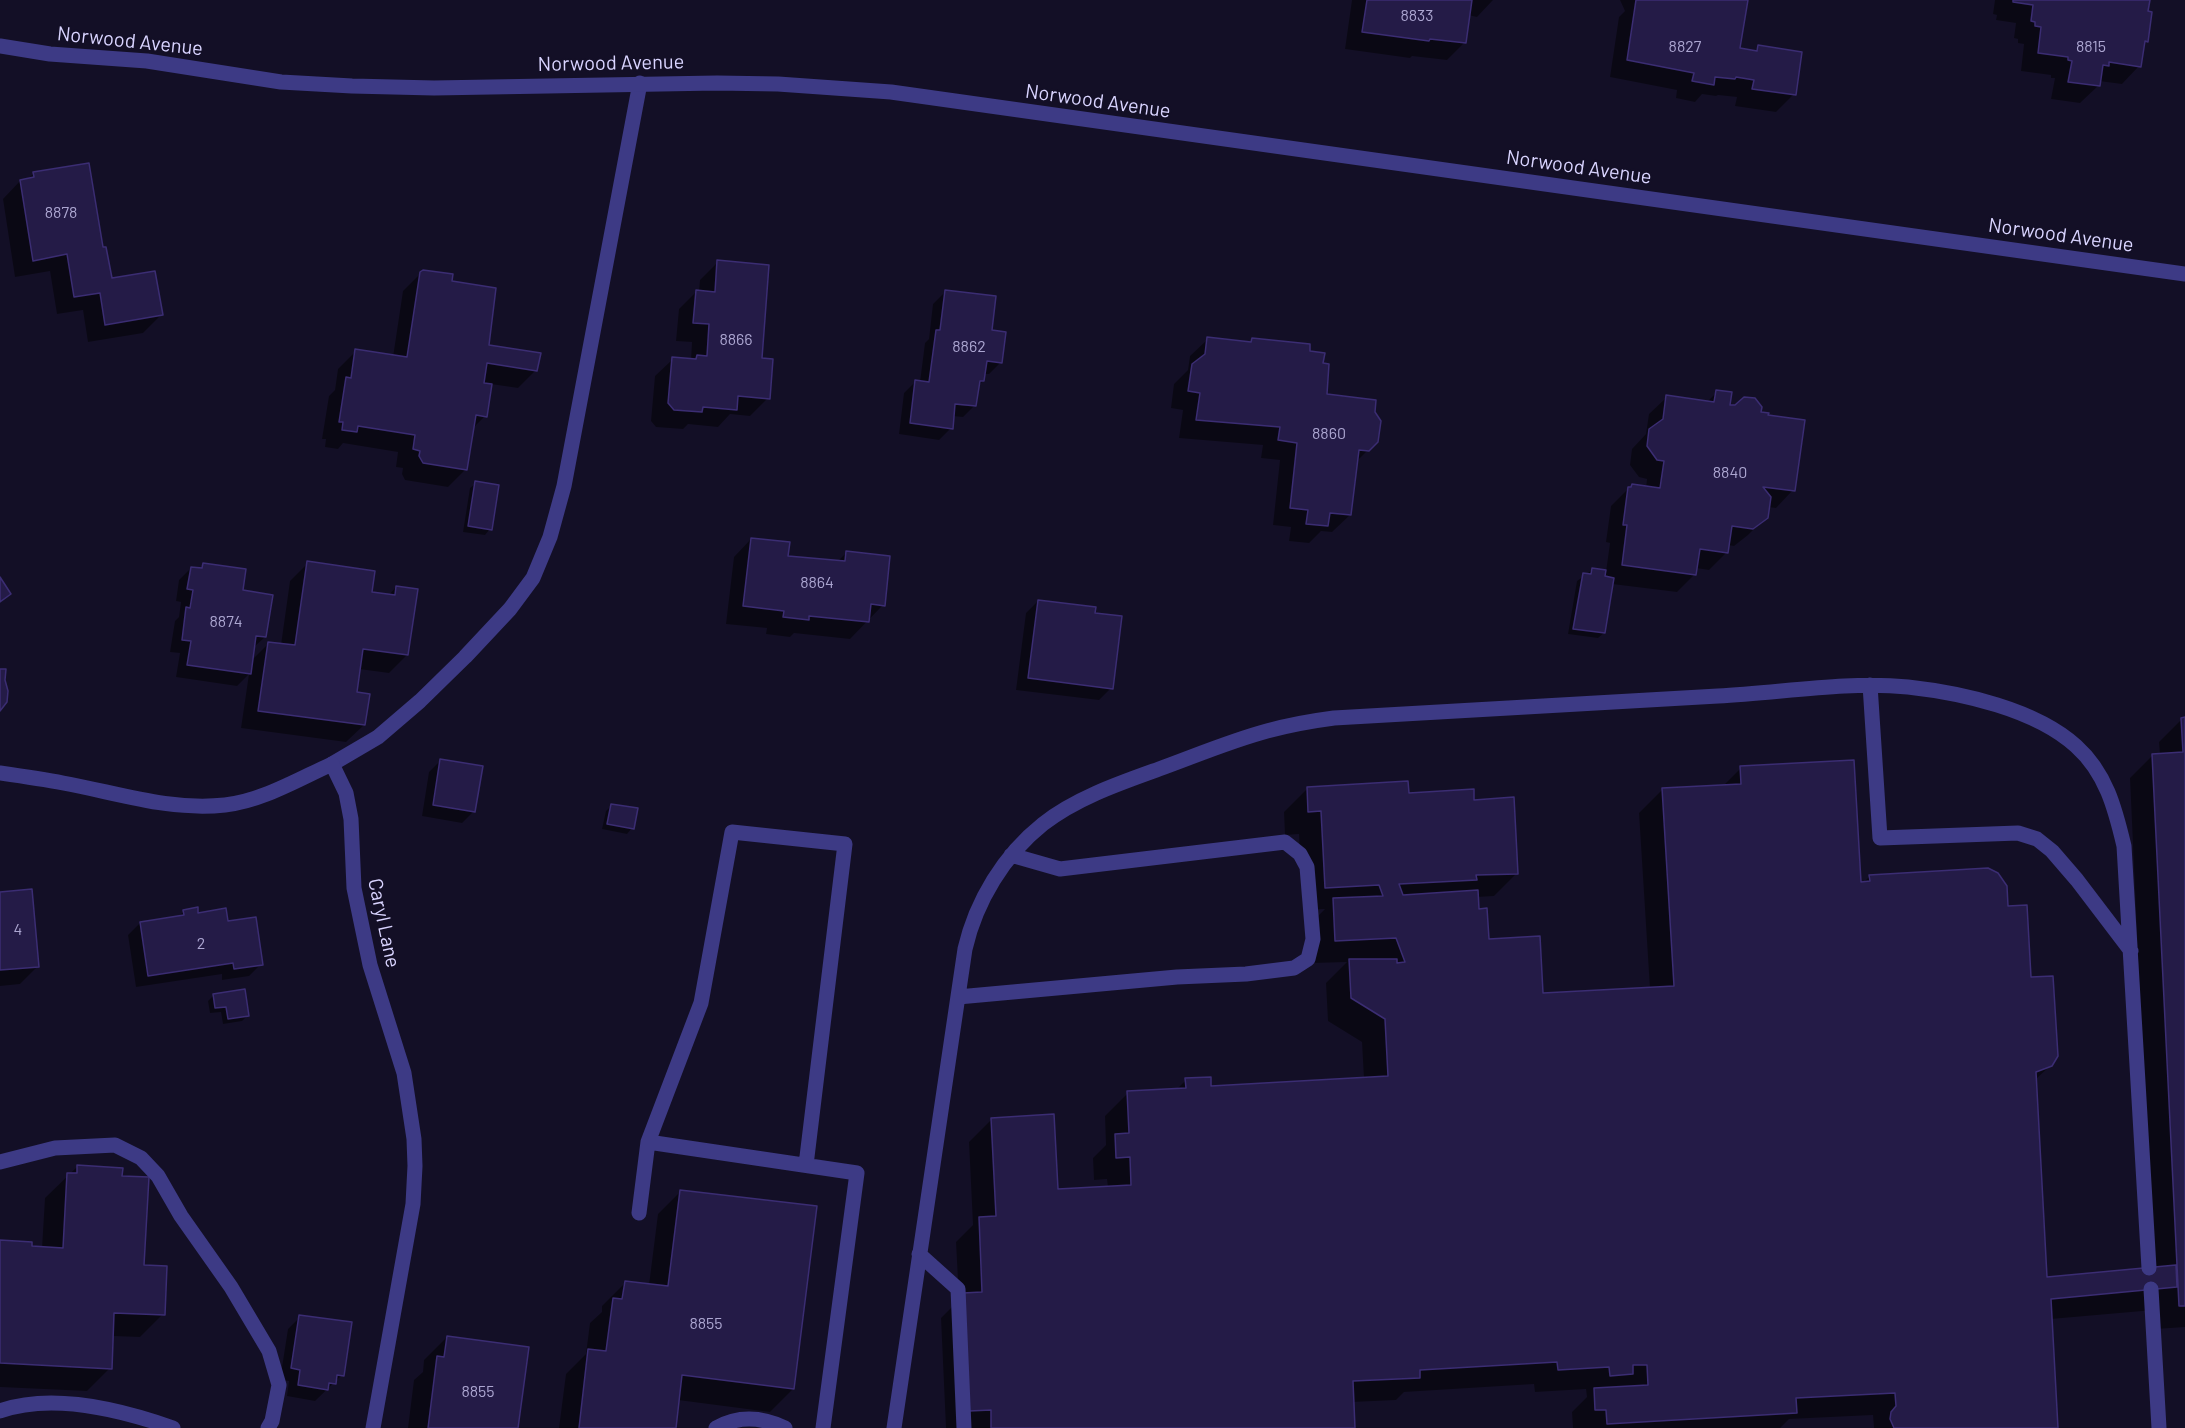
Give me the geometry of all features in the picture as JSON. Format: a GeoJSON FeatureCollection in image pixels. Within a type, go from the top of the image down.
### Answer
{"type":"FeatureCollection","features":[{"type":"Feature","properties":{"kind":"street","name":"Norwood Avenue"},"geometry":{"type":"LineString","coordinates":[[0,46],[50,54],[147,61],[281,82],[352,86],[434,88],[640,83],[778,84],[891,92],[2185,273]]}},
{"type":"Feature","properties":{"kind":"street"},"geometry":{"type":"LineString","coordinates":[[0,773],[64,783],[162,805],[191,807],[227,805],[256,797],[332,764],[378,737],[420,701],[510,609],[533,578],[550,537],[564,486],[640,83]]}},
{"type":"Feature","properties":{"kind":"street"},"geometry":{"type":"LineString","coordinates":[[1870,685],[1880,838],[2018,833],[2037,839],[2052,851],[2077,880],[2131,951]]}},
{"type":"Feature","properties":{"kind":"street"},"geometry":{"type":"LineString","coordinates":[[894,1428],[958,997],[970,925],[980,904],[1011,855],[1044,824],[1076,804],[1123,783],[1265,731],[1334,718],[1739,695],[1870,685],[1943,692],[1979,700],[2044,724],[2075,745],[2096,766],[2109,790],[2124,846],[2149,1268]]}},
{"type":"Feature","properties":{"kind":"street","name":"Caryl Lane"},"geometry":{"type":"LineString","coordinates":[[332,764],[346,793],[351,819],[354,888],[370,965],[404,1073],[414,1139],[413,1204],[374,1428]]}},
{"type":"Feature","properties":{"kind":"street"},"geometry":{"type":"LineString","coordinates":[[639,1213],[648,1142],[701,1003],[732,832],[845,844],[806,1165]]}},
{"type":"Feature","properties":{"kind":"street"},"geometry":{"type":"LineString","coordinates":[[958,997],[1177,977],[1246,974],[1294,968],[1308,958],[1313,939],[1307,867],[1300,854],[1285,842],[1060,869],[1011,855]]}},
{"type":"Feature","properties":{"kind":"street"},"geometry":{"type":"LineString","coordinates":[[648,1142],[857,1173],[823,1428]]}},
{"type":"Feature","properties":{"kind":"street"},"geometry":{"type":"LineString","coordinates":[[0,1162],[55,1148],[115,1145],[141,1158],[158,1176],[181,1216],[231,1287],[269,1351],[279,1385],[272,1421],[268,1428]]}},
{"type":"Feature","properties":{"kind":"street"},"geometry":{"type":"LineString","coordinates":[[920,1254],[958,1289],[964,1428]]}},
{"type":"Feature","properties":{"kind":"street"},"geometry":{"type":"LineString","coordinates":[[2151,1290],[2159,1428]]}},
{"type":"Feature","properties":{"kind":"street"},"geometry":{"type":"LineString","coordinates":[[0,1411],[18,1404],[54,1403],[129,1413],[173,1428]]}},
{"type":"Feature","properties":{"kind":"street"},"geometry":{"type":"LineString","coordinates":[[716,1428],[725,1423],[748,1418],[770,1421],[785,1428]]}},
{"type":"Feature","properties":{"kind":"building"},"geometry":{"type":"Polygon","coordinates":[[[1367,0],[1472,0],[1466,43],[1430,39],[1429,41],[1362,32],[1367,0]]]}},
{"type":"Feature","properties":{"kind":"building"},"geometry":{"type":"Polygon","coordinates":[[[1636,0],[1748,0],[1740,48],[1757,51],[1758,45],[1802,52],[1796,95],[1752,89],[1754,80],[1736,77],[1735,79],[1715,77],[1714,85],[1692,81],[1694,73],[1627,60],[1636,0]]]}},
{"type":"Feature","properties":{"kind":"building"},"geometry":{"type":"Polygon","coordinates":[[[2013,0],[2150,0],[2148,11],[2152,12],[2148,42],[2145,41],[2141,67],[2109,62],[2109,66],[2103,65],[2100,86],[2068,82],[2072,61],[2068,60],[2068,57],[2038,53],[2041,27],[2035,26],[2035,22],[2031,21],[2033,5],[2013,2],[2013,0]]]}},
{"type":"Feature","properties":{"kind":"building"},"geometry":{"type":"Polygon","coordinates":[[[89,163],[103,247],[106,247],[112,278],[155,271],[163,315],[105,325],[100,293],[74,297],[67,254],[33,261],[20,180],[34,177],[33,172],[89,163]]]}},
{"type":"Feature","properties":{"kind":"building"},"geometry":{"type":"Polygon","coordinates":[[[717,260],[769,265],[762,358],[773,359],[770,399],[738,396],[737,410],[703,407],[702,412],[674,410],[668,403],[672,357],[696,359],[697,355],[707,356],[709,324],[693,323],[696,290],[715,292],[717,260]]]}},
{"type":"Feature","properties":{"kind":"building"},"geometry":{"type":"Polygon","coordinates":[[[423,270],[453,274],[452,281],[496,288],[489,345],[541,353],[537,371],[487,363],[484,383],[492,384],[487,417],[476,415],[467,470],[423,463],[419,456],[420,451],[413,449],[415,435],[358,426],[357,432],[342,430],[343,422],[339,422],[346,377],[351,378],[355,349],[407,357],[420,272],[423,270]]]}},
{"type":"Feature","properties":{"kind":"building"},"geometry":{"type":"Polygon","coordinates":[[[945,290],[996,296],[992,330],[1006,332],[1002,363],[987,361],[984,381],[980,381],[976,406],[955,404],[953,429],[910,423],[915,380],[929,382],[936,330],[940,330],[945,290]]]}},
{"type":"Feature","properties":{"kind":"building"},"geometry":{"type":"Polygon","coordinates":[[[1207,337],[1251,342],[1252,338],[1310,344],[1310,351],[1325,353],[1323,363],[1329,364],[1327,394],[1376,400],[1375,412],[1381,421],[1378,442],[1369,451],[1359,450],[1351,515],[1330,513],[1328,526],[1306,524],[1308,510],[1290,508],[1297,443],[1278,440],[1280,427],[1196,420],[1200,393],[1188,391],[1192,364],[1205,354],[1207,337]]]}},
{"type":"Feature","properties":{"kind":"building"},"geometry":{"type":"Polygon","coordinates":[[[1716,390],[1732,392],[1730,405],[1735,405],[1744,397],[1755,398],[1762,407],[1761,412],[1805,420],[1795,491],[1763,487],[1771,497],[1768,518],[1753,529],[1732,526],[1728,553],[1700,549],[1696,575],[1622,565],[1627,525],[1623,525],[1628,487],[1632,484],[1660,488],[1664,461],[1657,460],[1647,446],[1649,429],[1663,419],[1666,395],[1714,402],[1716,390]]]}},
{"type":"Feature","properties":{"kind":"building"},"geometry":{"type":"Polygon","coordinates":[[[475,481],[499,485],[492,530],[468,526],[475,481]]]}},
{"type":"Feature","properties":{"kind":"building"},"geometry":{"type":"Polygon","coordinates":[[[751,538],[790,542],[788,556],[845,561],[846,551],[890,556],[885,606],[871,604],[869,622],[809,616],[809,620],[783,617],[784,611],[743,606],[751,538]]]}},
{"type":"Feature","properties":{"kind":"building"},"geometry":{"type":"Polygon","coordinates":[[[307,561],[375,571],[372,592],[395,595],[396,586],[418,589],[408,655],[363,649],[357,692],[370,694],[365,725],[258,711],[268,642],[295,645],[307,561]]]}},
{"type":"Feature","properties":{"kind":"building"},"geometry":{"type":"Polygon","coordinates":[[[203,563],[246,569],[243,590],[273,595],[266,637],[256,636],[251,674],[187,665],[191,641],[182,640],[186,607],[190,608],[193,590],[187,589],[191,567],[202,568],[203,563]]]}},
{"type":"Feature","properties":{"kind":"building"},"geometry":{"type":"Polygon","coordinates":[[[1592,568],[1606,570],[1605,576],[1614,578],[1605,633],[1573,629],[1583,573],[1591,574],[1592,568]]]}},
{"type":"Feature","properties":{"kind":"building"},"geometry":{"type":"Polygon","coordinates":[[[0,577],[11,594],[0,602],[0,577]]]}},
{"type":"Feature","properties":{"kind":"building"},"geometry":{"type":"Polygon","coordinates":[[[1038,600],[1096,607],[1095,613],[1122,616],[1113,689],[1028,678],[1038,600]]]}},
{"type":"Feature","properties":{"kind":"building"},"geometry":{"type":"Polygon","coordinates":[[[0,669],[6,669],[5,680],[8,691],[7,702],[0,711],[0,669]]]}},
{"type":"Feature","properties":{"kind":"building"},"geometry":{"type":"Polygon","coordinates":[[[2185,717],[2185,1306],[2179,1306],[2152,754],[2183,752],[2181,718],[2185,717]]]}},
{"type":"Feature","properties":{"kind":"building"},"geometry":{"type":"Polygon","coordinates":[[[440,759],[483,766],[475,812],[433,805],[440,759]]]}},
{"type":"Feature","properties":{"kind":"building"},"geometry":{"type":"Polygon","coordinates":[[[1854,760],[1861,882],[1870,881],[1869,875],[1988,868],[1998,873],[2007,886],[2008,906],[2027,905],[2031,977],[2053,976],[2058,1056],[2052,1066],[2036,1072],[2047,1277],[2176,1265],[2177,1287],[2051,1299],[2058,1428],[1894,1428],[1890,1419],[1891,1412],[1896,1406],[1895,1393],[1796,1398],[1797,1413],[1607,1424],[1606,1410],[1595,1410],[1594,1388],[1648,1385],[1647,1365],[1633,1365],[1633,1374],[1610,1376],[1609,1367],[1558,1370],[1557,1362],[1420,1370],[1420,1378],[1353,1381],[1355,1428],[991,1428],[991,1410],[969,1411],[963,1293],[982,1292],[979,1217],[996,1216],[991,1118],[1054,1114],[1058,1189],[1131,1185],[1130,1157],[1116,1158],[1115,1134],[1129,1133],[1127,1091],[1186,1088],[1185,1078],[1211,1077],[1211,1086],[1388,1076],[1385,1019],[1351,998],[1349,959],[1397,959],[1397,963],[1405,962],[1396,938],[1335,941],[1333,898],[1383,896],[1379,885],[1325,888],[1321,811],[1308,812],[1307,787],[1408,781],[1409,793],[1474,789],[1474,800],[1514,797],[1518,874],[1476,875],[1477,880],[1399,884],[1403,895],[1478,890],[1479,909],[1487,908],[1489,939],[1540,936],[1543,993],[1674,986],[1662,788],[1741,784],[1740,766],[1854,760]]]}},
{"type":"Feature","properties":{"kind":"building"},"geometry":{"type":"Polygon","coordinates":[[[611,804],[638,808],[634,829],[607,824],[611,804]]]}},
{"type":"Feature","properties":{"kind":"building"},"geometry":{"type":"Polygon","coordinates":[[[32,889],[39,967],[0,970],[0,892],[32,889]]]}},
{"type":"Feature","properties":{"kind":"building"},"geometry":{"type":"Polygon","coordinates":[[[198,907],[198,913],[226,908],[228,921],[256,917],[263,965],[234,969],[233,963],[148,976],[140,922],[184,915],[183,910],[198,907]]]}},
{"type":"Feature","properties":{"kind":"building"},"geometry":{"type":"Polygon","coordinates":[[[245,989],[249,1016],[228,1019],[226,1007],[215,1008],[213,994],[245,989]]]}},
{"type":"Feature","properties":{"kind":"building"},"geometry":{"type":"Polygon","coordinates":[[[77,1165],[123,1168],[122,1176],[149,1177],[144,1265],[167,1266],[165,1315],[114,1313],[112,1369],[0,1363],[0,1240],[32,1242],[32,1246],[63,1248],[67,1173],[77,1173],[77,1165]]]}},
{"type":"Feature","properties":{"kind":"building"},"geometry":{"type":"Polygon","coordinates":[[[680,1190],[817,1206],[794,1389],[682,1375],[676,1428],[579,1428],[588,1349],[606,1351],[613,1298],[622,1299],[625,1281],[668,1286],[680,1190]]]}},
{"type":"Feature","properties":{"kind":"building"},"geometry":{"type":"Polygon","coordinates":[[[299,1315],[352,1322],[344,1376],[337,1375],[336,1384],[329,1383],[328,1390],[298,1385],[300,1370],[291,1368],[299,1315]]]}},
{"type":"Feature","properties":{"kind":"building"},"geometry":{"type":"Polygon","coordinates":[[[447,1336],[529,1347],[518,1428],[428,1428],[437,1356],[444,1357],[447,1336]]]}}]}
